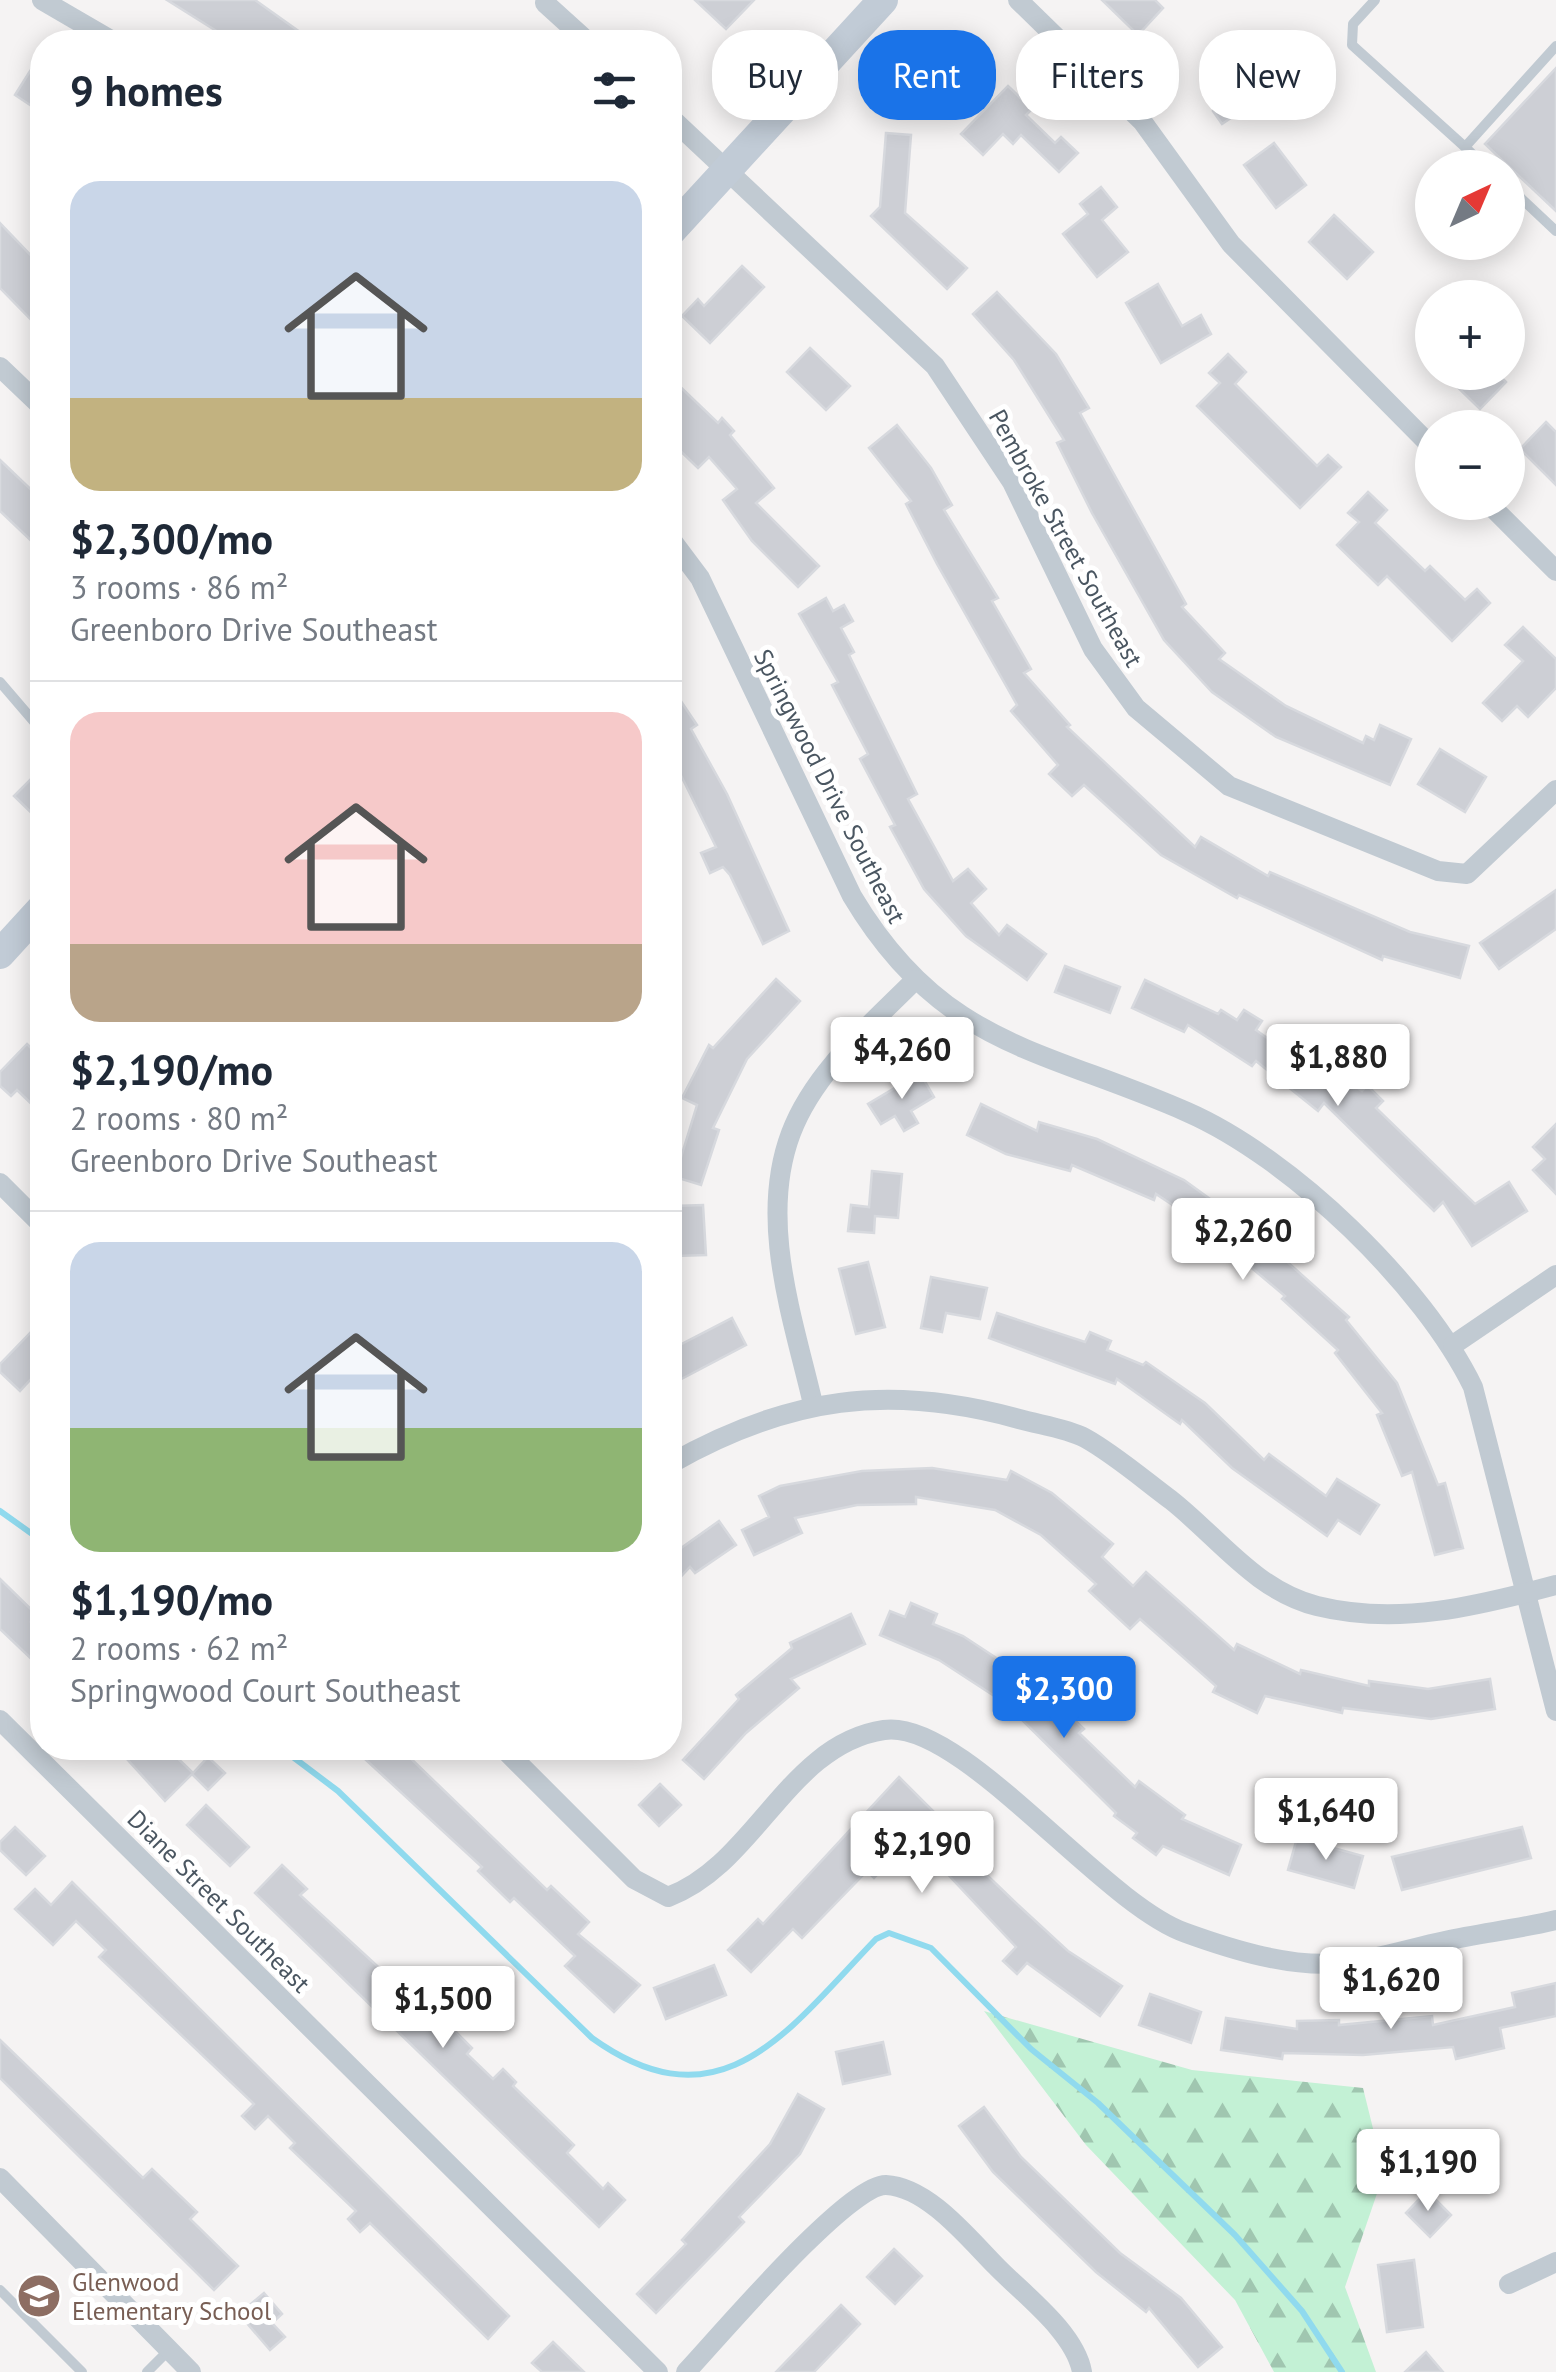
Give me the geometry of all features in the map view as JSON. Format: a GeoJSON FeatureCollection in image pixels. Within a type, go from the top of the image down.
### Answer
{"type":"FeatureCollection","features":[{"type":"Feature","properties":{"kind":"street"},"geometry":{"type":"LineString","coordinates":[[42,0],[93,30]]}},
{"type":"Feature","properties":{"kind":"street"},"geometry":{"type":"LineString","coordinates":[[682,219],[883,0]]}},
{"type":"Feature","properties":{"kind":"street"},"geometry":{"type":"LineString","coordinates":[[1018,0],[1142,121],[1231,244],[1415,430]]}},
{"type":"Feature","properties":{"kind":"street"},"geometry":{"type":"LineString","coordinates":[[546,3],[575,30]]}},
{"type":"Feature","properties":{"kind":"street","name":"Pembroke Street Southeast"},"geometry":{"type":"LineString","coordinates":[[682,128],[935,366],[1012,482],[1094,649],[1136,708],[1229,786],[1438,872],[1467,874],[1556,790]]}},
{"type":"Feature","properties":{"kind":"street"},"geometry":{"type":"LineString","coordinates":[[0,367],[30,396]]}},
{"type":"Feature","properties":{"kind":"street"},"geometry":{"type":"LineString","coordinates":[[1505,520],[1556,572]]}},
{"type":"Feature","properties":{"kind":"street","name":"Springwood Drive Southeast"},"geometry":{"type":"LineString","coordinates":[[682,554],[700,578],[852,896],[878,939],[914,980],[967,1022],[1033,1054],[1190,1113],[1242,1143],[1298,1182],[1386,1266],[1452,1345],[1473,1388],[1556,1711]]}},
{"type":"Feature","properties":{"kind":"street"},"geometry":{"type":"LineString","coordinates":[[0,954],[30,921]]}},
{"type":"Feature","properties":{"kind":"street"},"geometry":{"type":"LineString","coordinates":[[812,1404],[781,1262],[780,1169],[792,1131],[813,1093],[844,1051],[914,980]]}},
{"type":"Feature","properties":{"kind":"street"},"geometry":{"type":"LineString","coordinates":[[0,1183],[30,1212]]}},
{"type":"Feature","properties":{"kind":"street"},"geometry":{"type":"LineString","coordinates":[[1452,1345],[1556,1275]]}},
{"type":"Feature","properties":{"kind":"street"},"geometry":{"type":"LineString","coordinates":[[682,1457],[714,1439],[812,1404],[893,1396],[972,1406],[1083,1437],[1174,1503],[1249,1572],[1313,1605],[1404,1616],[1556,1585]]}},
{"type":"Feature","properties":{"kind":"street","name":"Diane Street Southeast"},"geometry":{"type":"LineString","coordinates":[[0,1720],[30,1750]]}},
{"type":"Feature","properties":{"kind":"street"},"geometry":{"type":"LineString","coordinates":[[515,1760],[634,1879],[668,1898],[695,1887],[815,1764],[848,1738],[888,1729],[923,1735],[962,1760],[1143,1909],[1182,1932],[1264,1956],[1339,1964],[1556,1920]]}},
{"type":"Feature","properties":{"kind":"street","name":"Diane Street Southeast"},"geometry":{"type":"LineString","coordinates":[[40,1760],[658,2372]]}},
{"type":"Feature","properties":{"kind":"street"},"geometry":{"type":"LineString","coordinates":[[0,2178],[191,2372]]}},
{"type":"Feature","properties":{"kind":"street"},"geometry":{"type":"LineString","coordinates":[[686,2372],[823,2227],[861,2192],[886,2186],[924,2199],[978,2249],[1056,2328],[1080,2359],[1082,2372]]}},
{"type":"Feature","properties":{"kind":"street"},"geometry":{"type":"LineString","coordinates":[[1509,2284],[1556,2262]]}},
{"type":"Feature","properties":{"kind":"lane"},"geometry":{"type":"LineString","coordinates":[[1375,0],[1353,24],[1352,44],[1468,150]]}},
{"type":"Feature","properties":{"kind":"lane"},"geometry":{"type":"LineString","coordinates":[[1465,147],[1556,46]]}},
{"type":"Feature","properties":{"kind":"lane"},"geometry":{"type":"LineString","coordinates":[[1525,202],[1556,231]]}},
{"type":"Feature","properties":{"kind":"lane"},"geometry":{"type":"LineString","coordinates":[[0,682],[30,717]]}},
{"type":"Feature","properties":{"kind":"lane"},"geometry":{"type":"LineString","coordinates":[[0,2290],[82,2372]]}},
{"type":"Feature","properties":{"kind":"lane"},"geometry":{"type":"LineString","coordinates":[[146,2372],[170,2350]]}},
{"type":"Feature","properties":{"kind":"green space"},"geometry":{"type":"Polygon","coordinates":[[[984,2011],[1192,2070],[1363,2088],[1384,2173],[1345,2287],[1376,2372],[1274,2372],[1235,2300],[1086,2145],[984,2011]]]}},
{"type":"Feature","properties":{"kind":"building"},"geometry":{"type":"Polygon","coordinates":[[[167,0],[255,0],[297,30],[215,30],[167,0]]]}},
{"type":"Feature","properties":{"kind":"building"},"geometry":{"type":"Polygon","coordinates":[[[695,0],[754,0],[726,29],[695,0]]]}},
{"type":"Feature","properties":{"kind":"building"},"geometry":{"type":"Polygon","coordinates":[[[1102,0],[1155,0],[1163,8],[1143,30],[1133,30],[1102,0]]]}},
{"type":"Feature","properties":{"kind":"building"},"geometry":{"type":"Polygon","coordinates":[[[1556,68],[1556,211],[1525,182],[1525,150],[1491,150],[1485,144],[1556,68]]]}},
{"type":"Feature","properties":{"kind":"building"},"geometry":{"type":"Polygon","coordinates":[[[30,71],[30,105],[15,95],[30,71]]]}},
{"type":"Feature","properties":{"kind":"building"},"geometry":{"type":"Polygon","coordinates":[[[1008,86],[1016,94],[1016,120],[1031,120],[1055,143],[1061,137],[1078,153],[1059,172],[1021,135],[1013,144],[1003,134],[983,155],[961,134],[975,120],[996,120],[996,98],[1008,86]]]}},
{"type":"Feature","properties":{"kind":"building"},"geometry":{"type":"Polygon","coordinates":[[[886,133],[911,135],[905,213],[967,268],[947,289],[871,216],[880,207],[886,133]]]}},
{"type":"Feature","properties":{"kind":"building"},"geometry":{"type":"Polygon","coordinates":[[[1274,143],[1306,185],[1276,208],[1244,165],[1274,143]]]}},
{"type":"Feature","properties":{"kind":"building"},"geometry":{"type":"Polygon","coordinates":[[[1101,187],[1117,207],[1102,220],[1128,252],[1097,277],[1063,234],[1088,214],[1080,204],[1101,187]]]}},
{"type":"Feature","properties":{"kind":"building"},"geometry":{"type":"Polygon","coordinates":[[[1334,215],[1373,252],[1347,279],[1309,242],[1334,215]]]}},
{"type":"Feature","properties":{"kind":"building"},"geometry":{"type":"Polygon","coordinates":[[[0,223],[30,254],[30,319],[0,288],[0,223]]]}},
{"type":"Feature","properties":{"kind":"building"},"geometry":{"type":"Polygon","coordinates":[[[742,266],[764,287],[710,343],[682,316],[698,299],[704,306],[742,266]]]}},
{"type":"Feature","properties":{"kind":"building"},"geometry":{"type":"Polygon","coordinates":[[[1158,284],[1182,326],[1201,315],[1211,334],[1161,363],[1126,303],[1158,284]]]}},
{"type":"Feature","properties":{"kind":"building"},"geometry":{"type":"Polygon","coordinates":[[[997,292],[1056,354],[1089,408],[1080,413],[1186,604],[1182,607],[1225,653],[1219,659],[1286,706],[1363,743],[1366,736],[1374,740],[1380,725],[1411,739],[1390,785],[1276,737],[1212,692],[1164,640],[1057,443],[1064,440],[1014,360],[973,314],[997,292]]]}},
{"type":"Feature","properties":{"kind":"building"},"geometry":{"type":"Polygon","coordinates":[[[810,348],[850,386],[826,410],[787,372],[810,348]]]}},
{"type":"Feature","properties":{"kind":"building"},"geometry":{"type":"Polygon","coordinates":[[[1228,354],[1246,372],[1235,384],[1317,466],[1328,455],[1341,467],[1300,508],[1197,406],[1220,383],[1209,373],[1228,354]]]}},
{"type":"Feature","properties":{"kind":"building"},"geometry":{"type":"Polygon","coordinates":[[[682,388],[718,423],[722,418],[734,431],[730,435],[774,488],[756,503],[819,566],[798,587],[752,541],[723,500],[737,489],[709,457],[698,468],[682,453],[682,388]]]}},
{"type":"Feature","properties":{"kind":"building"},"geometry":{"type":"Polygon","coordinates":[[[1460,390],[1498,390],[1480,409],[1460,390]]]}},
{"type":"Feature","properties":{"kind":"building"},"geometry":{"type":"Polygon","coordinates":[[[1546,422],[1556,432],[1556,485],[1525,454],[1525,444],[1546,422]]]}},
{"type":"Feature","properties":{"kind":"building"},"geometry":{"type":"Polygon","coordinates":[[[897,425],[931,468],[952,505],[944,510],[998,598],[992,601],[1031,669],[1024,673],[1070,725],[1067,727],[1195,847],[1201,837],[1268,876],[1270,872],[1410,932],[1469,946],[1460,978],[1383,956],[1382,960],[1239,895],[1237,898],[1161,855],[1084,785],[1072,796],[1049,774],[1058,765],[1011,711],[1017,705],[937,564],[906,504],[911,501],[869,448],[897,425]]]}},
{"type":"Feature","properties":{"kind":"building"},"geometry":{"type":"Polygon","coordinates":[[[0,460],[30,489],[30,540],[0,511],[0,460]]]}},
{"type":"Feature","properties":{"kind":"building"},"geometry":{"type":"Polygon","coordinates":[[[1368,492],[1387,510],[1375,523],[1425,571],[1430,566],[1465,600],[1477,589],[1490,603],[1452,641],[1387,576],[1378,585],[1337,545],[1359,522],[1348,513],[1368,492]]]}},
{"type":"Feature","properties":{"kind":"building"},"geometry":{"type":"Polygon","coordinates":[[[826,598],[833,611],[844,605],[853,621],[841,628],[854,652],[849,655],[917,794],[908,799],[953,881],[968,869],[986,889],[971,903],[999,935],[1007,925],[1046,954],[1027,980],[966,936],[924,889],[890,827],[895,825],[860,759],[868,754],[832,685],[838,682],[799,614],[826,598]]]}},
{"type":"Feature","properties":{"kind":"building"},"geometry":{"type":"Polygon","coordinates":[[[1523,627],[1556,659],[1556,688],[1528,717],[1517,706],[1502,721],[1483,703],[1523,661],[1505,645],[1523,627]]]}},
{"type":"Feature","properties":{"kind":"building"},"geometry":{"type":"Polygon","coordinates":[[[682,703],[697,725],[691,729],[727,794],[789,931],[763,944],[730,875],[723,867],[710,873],[701,853],[716,847],[682,778],[682,703]]]}},
{"type":"Feature","properties":{"kind":"building"},"geometry":{"type":"Polygon","coordinates":[[[1440,749],[1486,777],[1465,812],[1418,784],[1440,749]]]}},
{"type":"Feature","properties":{"kind":"building"},"geometry":{"type":"Polygon","coordinates":[[[30,780],[30,811],[14,796],[30,780]]]}},
{"type":"Feature","properties":{"kind":"building"},"geometry":{"type":"Polygon","coordinates":[[[1556,890],[1556,929],[1499,969],[1480,943],[1556,890]]]}},
{"type":"Feature","properties":{"kind":"building"},"geometry":{"type":"Polygon","coordinates":[[[1065,966],[1120,987],[1110,1013],[1055,992],[1065,966]]]}},
{"type":"Feature","properties":{"kind":"building"},"geometry":{"type":"Polygon","coordinates":[[[776,979],[800,1001],[747,1059],[713,1128],[719,1130],[701,1185],[682,1179],[682,1154],[697,1105],[682,1098],[709,1045],[713,1048],[776,979]]]}},
{"type":"Feature","properties":{"kind":"building"},"geometry":{"type":"Polygon","coordinates":[[[1145,980],[1237,1020],[1244,1010],[1262,1021],[1256,1030],[1312,1070],[1321,1059],[1362,1091],[1367,1085],[1383,1101],[1376,1108],[1475,1204],[1509,1182],[1527,1211],[1472,1246],[1443,1202],[1434,1211],[1324,1103],[1318,1111],[1256,1061],[1252,1066],[1188,1025],[1184,1032],[1132,1008],[1145,980]]]}},
{"type":"Feature","properties":{"kind":"building"},"geometry":{"type":"Polygon","coordinates":[[[27,1044],[30,1047],[30,1102],[17,1090],[11,1096],[0,1086],[0,1072],[27,1044]]]}},
{"type":"Feature","properties":{"kind":"building"},"geometry":{"type":"Polygon","coordinates":[[[920,1073],[934,1097],[911,1111],[918,1123],[904,1131],[895,1116],[881,1124],[868,1104],[920,1073]]]}},
{"type":"Feature","properties":{"kind":"building"},"geometry":{"type":"Polygon","coordinates":[[[981,1104],[1037,1131],[1039,1122],[1097,1139],[1184,1180],[1246,1225],[1349,1317],[1346,1320],[1397,1383],[1438,1485],[1445,1483],[1463,1548],[1435,1555],[1412,1472],[1402,1476],[1377,1415],[1382,1413],[1335,1353],[1338,1350],[1282,1299],[1285,1296],[1210,1233],[1206,1239],[1182,1220],[1186,1214],[1156,1194],[1154,1200],[1072,1165],[1070,1171],[1006,1154],[967,1135],[981,1104]]]}},
{"type":"Feature","properties":{"kind":"building"},"geometry":{"type":"Polygon","coordinates":[[[1556,1124],[1556,1194],[1533,1170],[1545,1159],[1533,1147],[1556,1124]]]}},
{"type":"Feature","properties":{"kind":"building"},"geometry":{"type":"Polygon","coordinates":[[[872,1171],[902,1174],[898,1218],[875,1216],[874,1233],[848,1231],[851,1205],[869,1207],[872,1171]]]}},
{"type":"Feature","properties":{"kind":"building"},"geometry":{"type":"Polygon","coordinates":[[[703,1205],[706,1255],[682,1256],[682,1206],[703,1205]]]}},
{"type":"Feature","properties":{"kind":"building"},"geometry":{"type":"Polygon","coordinates":[[[868,1262],[885,1327],[856,1334],[839,1269],[868,1262]]]}},
{"type":"Feature","properties":{"kind":"building"},"geometry":{"type":"Polygon","coordinates":[[[931,1277],[987,1288],[980,1319],[946,1313],[942,1332],[921,1328],[931,1277]]]}},
{"type":"Feature","properties":{"kind":"building"},"geometry":{"type":"Polygon","coordinates":[[[997,1313],[1085,1342],[1090,1332],[1111,1341],[1107,1350],[1143,1365],[1146,1362],[1205,1403],[1264,1460],[1269,1454],[1326,1496],[1337,1479],[1379,1505],[1360,1534],[1338,1520],[1327,1536],[1232,1468],[1182,1420],[1180,1424],[1117,1379],[1115,1384],[989,1338],[997,1313]]]}},
{"type":"Feature","properties":{"kind":"building"},"geometry":{"type":"Polygon","coordinates":[[[732,1318],[746,1345],[682,1379],[682,1344],[732,1318]]]}},
{"type":"Feature","properties":{"kind":"building"},"geometry":{"type":"Polygon","coordinates":[[[30,1333],[30,1380],[20,1391],[0,1372],[0,1364],[30,1333]]]}},
{"type":"Feature","properties":{"kind":"building"},"geometry":{"type":"Polygon","coordinates":[[[932,1468],[1007,1480],[1011,1471],[1052,1493],[1113,1544],[1102,1557],[1133,1586],[1146,1572],[1234,1650],[1237,1644],[1300,1674],[1301,1670],[1369,1686],[1369,1681],[1428,1689],[1490,1679],[1495,1709],[1431,1719],[1343,1708],[1342,1713],[1265,1696],[1257,1713],[1213,1692],[1216,1686],[1140,1619],[1130,1629],[1089,1591],[1096,1584],[1041,1535],[995,1510],[916,1497],[916,1504],[857,1505],[795,1518],[802,1533],[754,1555],[742,1530],[769,1517],[759,1496],[780,1486],[862,1471],[932,1468]]]}},
{"type":"Feature","properties":{"kind":"building"},"geometry":{"type":"Polygon","coordinates":[[[719,1521],[736,1545],[695,1573],[690,1567],[682,1575],[682,1547],[719,1521]]]}},
{"type":"Feature","properties":{"kind":"building"},"geometry":{"type":"Polygon","coordinates":[[[0,1579],[30,1608],[30,1658],[0,1629],[0,1579]]]}},
{"type":"Feature","properties":{"kind":"building"},"geometry":{"type":"Polygon","coordinates":[[[911,1603],[937,1614],[933,1624],[963,1636],[1039,1686],[1084,1729],[1079,1733],[1135,1787],[1139,1781],[1185,1815],[1182,1819],[1241,1845],[1229,1875],[1163,1846],[1156,1855],[1133,1838],[1137,1833],[1114,1816],[1116,1813],[1005,1703],[939,1660],[880,1635],[890,1611],[905,1617],[911,1603]]]}},
{"type":"Feature","properties":{"kind":"building"},"geometry":{"type":"Polygon","coordinates":[[[851,1614],[865,1644],[791,1679],[799,1688],[746,1733],[704,1779],[683,1760],[739,1699],[736,1695],[792,1648],[790,1643],[851,1614]]]}},
{"type":"Feature","properties":{"kind":"building"},"geometry":{"type":"Polygon","coordinates":[[[128,1760],[179,1760],[193,1773],[205,1760],[211,1760],[225,1773],[208,1790],[192,1774],[165,1801],[128,1760]]]}},
{"type":"Feature","properties":{"kind":"building"},"geometry":{"type":"Polygon","coordinates":[[[366,1760],[412,1760],[547,1890],[551,1886],[589,1922],[578,1934],[640,1985],[614,2012],[565,1966],[575,1956],[514,1898],[510,1902],[478,1871],[482,1867],[366,1760]]]}},
{"type":"Feature","properties":{"kind":"building"},"geometry":{"type":"Polygon","coordinates":[[[899,1777],[946,1824],[940,1830],[1017,1904],[1068,1951],[1122,1986],[1100,2016],[1027,1963],[1017,1974],[1003,1961],[1016,1947],[908,1832],[882,1858],[888,1863],[874,1878],[867,1871],[802,1938],[793,1929],[751,1972],[728,1950],[758,1919],[763,1924],[899,1777]]]}},
{"type":"Feature","properties":{"kind":"building"},"geometry":{"type":"Polygon","coordinates":[[[660,1784],[681,1805],[659,1826],[639,1805],[660,1784]]]}},
{"type":"Feature","properties":{"kind":"building"},"geometry":{"type":"Polygon","coordinates":[[[206,1805],[249,1847],[230,1866],[187,1825],[206,1805]]]}},
{"type":"Feature","properties":{"kind":"building"},"geometry":{"type":"Polygon","coordinates":[[[15,1827],[45,1856],[26,1875],[0,1850],[0,1842],[15,1827]]]}},
{"type":"Feature","properties":{"kind":"building"},"geometry":{"type":"Polygon","coordinates":[[[1522,1827],[1531,1858],[1402,1890],[1392,1857],[1522,1827]]]}},
{"type":"Feature","properties":{"kind":"building"},"geometry":{"type":"Polygon","coordinates":[[[1297,1838],[1363,1856],[1354,1888],[1288,1870],[1297,1838]]]}},
{"type":"Feature","properties":{"kind":"building"},"geometry":{"type":"Polygon","coordinates":[[[282,1865],[307,1889],[300,1895],[411,1997],[407,2001],[432,2025],[439,2017],[453,2029],[472,2048],[467,2054],[493,2079],[503,2069],[516,2082],[513,2086],[574,2145],[567,2153],[603,2189],[608,2183],[625,2200],[599,2227],[255,1893],[282,1865]]]}},
{"type":"Feature","properties":{"kind":"building"},"geometry":{"type":"Polygon","coordinates":[[[72,1882],[509,2316],[488,2339],[370,2223],[360,2232],[348,2219],[356,2211],[290,2148],[295,2143],[268,2116],[255,2129],[242,2116],[254,2104],[99,1957],[106,1950],[76,1921],[53,1945],[15,1909],[35,1889],[51,1905],[72,1882]]]}},
{"type":"Feature","properties":{"kind":"building"},"geometry":{"type":"Polygon","coordinates":[[[714,1965],[726,1995],[666,2019],[654,1988],[714,1965]]]}},
{"type":"Feature","properties":{"kind":"building"},"geometry":{"type":"Polygon","coordinates":[[[1556,1983],[1556,2016],[1500,2028],[1504,2048],[1456,2059],[1453,2047],[1363,2055],[1283,2053],[1282,2059],[1221,2050],[1226,2018],[1297,2029],[1297,2021],[1339,2020],[1339,2025],[1432,2016],[1433,2025],[1515,2007],[1512,1993],[1556,1983]]]}},
{"type":"Feature","properties":{"kind":"building"},"geometry":{"type":"Polygon","coordinates":[[[1150,1994],[1201,2012],[1191,2043],[1139,2025],[1150,1994]]]}},
{"type":"Feature","properties":{"kind":"building"},"geometry":{"type":"Polygon","coordinates":[[[0,2040],[143,2178],[152,2169],[197,2212],[190,2219],[238,2266],[214,2290],[0,2078],[0,2040]]]}},
{"type":"Feature","properties":{"kind":"building"},"geometry":{"type":"Polygon","coordinates":[[[883,2042],[890,2074],[843,2084],[836,2052],[883,2042]]]}},
{"type":"Feature","properties":{"kind":"building"},"geometry":{"type":"Polygon","coordinates":[[[798,2094],[824,2109],[800,2154],[739,2217],[744,2222],[656,2313],[637,2294],[686,2244],[682,2240],[770,2144],[798,2094]]]}},
{"type":"Feature","properties":{"kind":"building"},"geometry":{"type":"Polygon","coordinates":[[[984,2107],[1021,2157],[1120,2253],[1181,2298],[1222,2347],[1198,2367],[1149,2308],[1146,2312],[1096,2272],[993,2172],[959,2126],[984,2107]]]}},
{"type":"Feature","properties":{"kind":"building"},"geometry":{"type":"Polygon","coordinates":[[[1427,2191],[1451,2215],[1430,2237],[1406,2213],[1427,2191]]]}},
{"type":"Feature","properties":{"kind":"building"},"geometry":{"type":"Polygon","coordinates":[[[894,2249],[922,2276],[895,2304],[867,2277],[894,2249]]]}},
{"type":"Feature","properties":{"kind":"building"},"geometry":{"type":"Polygon","coordinates":[[[1414,2260],[1423,2327],[1387,2332],[1378,2265],[1414,2260]]]}},
{"type":"Feature","properties":{"kind":"building"},"geometry":{"type":"Polygon","coordinates":[[[264,2293],[282,2314],[272,2323],[285,2337],[270,2350],[239,2314],[264,2293]]]}},
{"type":"Feature","properties":{"kind":"building"},"geometry":{"type":"Polygon","coordinates":[[[841,2305],[860,2324],[814,2372],[776,2372],[841,2305]]]}},
{"type":"Feature","properties":{"kind":"building"},"geometry":{"type":"Polygon","coordinates":[[[553,2342],[584,2372],[542,2372],[532,2363],[553,2342]]]}},
{"type":"Feature","properties":{"kind":"building"},"geometry":{"type":"Polygon","coordinates":[[[1426,2352],[1443,2372],[1405,2372],[1426,2352]]]}},
{"type":"Feature","properties":{"kind":"waterway"},"geometry":{"type":"LineString","coordinates":[[0,1511],[30,1532]]}},
{"type":"Feature","properties":{"kind":"waterway"},"geometry":{"type":"LineString","coordinates":[[297,1760],[338,1791],[592,2038],[638,2064],[679,2074],[716,2071],[750,2057],[782,2034],[876,1939],[889,1933],[931,1948],[1031,2049],[1098,2103],[1235,2235],[1302,2311],[1342,2372]]}},
{"type":"Feature","properties":{"kind":"place","name":"Glenwood Elementary School"},"geometry":{"type":"Point","coordinates":[39,2296]}}]}
